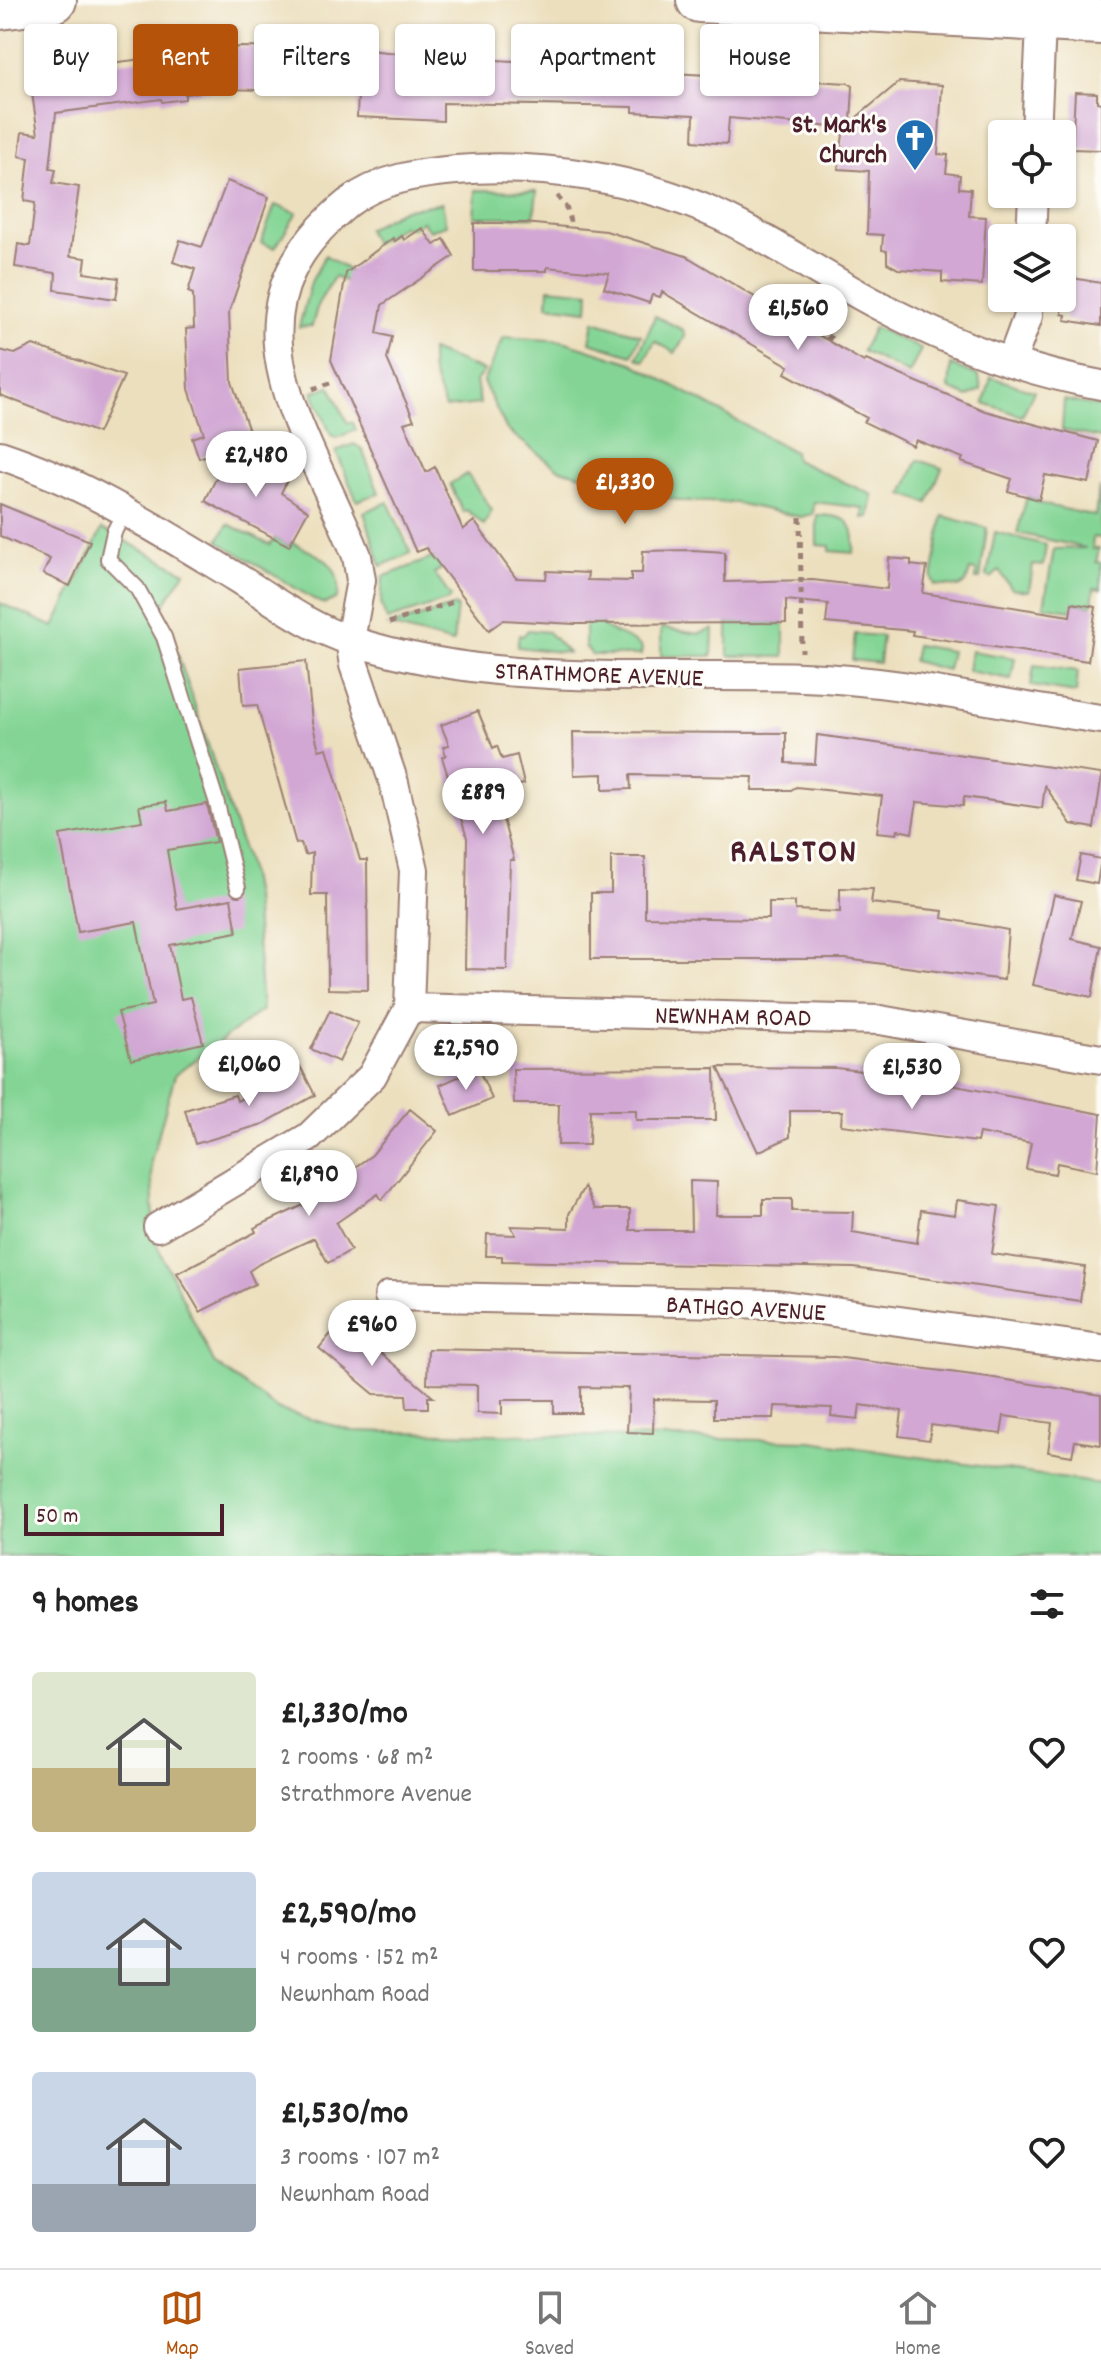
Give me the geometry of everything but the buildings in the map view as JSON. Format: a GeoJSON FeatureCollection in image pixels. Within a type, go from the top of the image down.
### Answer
{"type":"FeatureCollection","features":[{"type":"Feature","properties":{"kind":"main road"},"geometry":{"type":"LineString","coordinates":[[0,7],[54,0]]}},
{"type":"Feature","properties":{"kind":"main road"},"geometry":{"type":"LineString","coordinates":[[699,0],[1041,9],[1101,22]]}},
{"type":"Feature","properties":{"kind":"street"},"geometry":{"type":"LineString","coordinates":[[1037,120],[1041,9]]}},
{"type":"Feature","properties":{"kind":"street"},"geometry":{"type":"LineString","coordinates":[[158,1227],[309,1137],[372,1076],[409,1008],[414,870],[409,840],[354,665],[350,640],[361,580],[357,556],[282,380],[276,329],[280,302],[300,251],[324,223],[357,196],[385,183],[424,172],[505,167],[589,176],[629,185],[716,214],[897,315],[1011,362],[1101,385]]}},
{"type":"Feature","properties":{"kind":"street"},"geometry":{"type":"LineString","coordinates":[[1011,362],[1028,312]]}},
{"type":"Feature","properties":{"kind":"street","name":"STRATHMORE AVENUE"},"geometry":{"type":"LineString","coordinates":[[0,455],[74,484],[125,510],[312,624],[350,640],[424,660],[524,675],[802,677],[886,684],[1101,719]]}},
{"type":"Feature","properties":{"kind":"street","name":"NEWNHAM ROAD"},"geometry":{"type":"LineString","coordinates":[[409,1008],[868,1019],[944,1028],[1101,1059]]}},
{"type":"Feature","properties":{"kind":"street","name":"BATHGO AVENUE"},"geometry":{"type":"LineString","coordinates":[[389,1296],[776,1304],[1101,1349]]}},
{"type":"Feature","properties":{"kind":"lane"},"geometry":{"type":"LineString","coordinates":[[125,510],[109,545],[108,559],[137,588],[153,612],[205,768],[238,888]]}},
{"type":"Feature","properties":{"kind":"path"},"geometry":{"type":"LineString","coordinates":[[552,194],[567,209],[570,222]]}},
{"type":"Feature","properties":{"kind":"path"},"geometry":{"type":"LineString","coordinates":[[832,339],[808,325],[835,281]]}},
{"type":"Feature","properties":{"kind":"path"},"geometry":{"type":"LineString","coordinates":[[308,391],[330,383]]}},
{"type":"Feature","properties":{"kind":"path"},"geometry":{"type":"LineString","coordinates":[[800,517],[802,677]]}},
{"type":"Feature","properties":{"kind":"path"},"geometry":{"type":"LineString","coordinates":[[388,623],[453,602]]}},
{"type":"Feature","properties":{"kind":"green space"},"geometry":{"type":"Polygon","coordinates":[[[476,190],[537,191],[534,217],[474,217],[476,190]]]}},
{"type":"Feature","properties":{"kind":"green space"},"geometry":{"type":"Polygon","coordinates":[[[442,203],[446,225],[429,230],[422,221],[412,228],[402,226],[374,244],[367,229],[402,210],[442,203]]]}},
{"type":"Feature","properties":{"kind":"green space"},"geometry":{"type":"Polygon","coordinates":[[[275,205],[297,213],[275,248],[261,243],[275,205]]]}},
{"type":"Feature","properties":{"kind":"green space"},"geometry":{"type":"Polygon","coordinates":[[[325,255],[351,272],[348,282],[334,277],[318,304],[312,326],[299,327],[311,282],[325,255]]]}},
{"type":"Feature","properties":{"kind":"green space"},"geometry":{"type":"Polygon","coordinates":[[[549,288],[589,292],[588,310],[548,305],[549,288]]]}},
{"type":"Feature","properties":{"kind":"green space"},"geometry":{"type":"Polygon","coordinates":[[[655,316],[683,330],[685,337],[675,353],[655,341],[644,361],[637,358],[655,316]]]}},
{"type":"Feature","properties":{"kind":"green space"},"geometry":{"type":"Polygon","coordinates":[[[594,321],[641,335],[632,355],[590,342],[594,321]]]}},
{"type":"Feature","properties":{"kind":"green space"},"geometry":{"type":"Polygon","coordinates":[[[874,327],[921,349],[909,374],[862,351],[874,327]]]}},
{"type":"Feature","properties":{"kind":"green space"},"geometry":{"type":"Polygon","coordinates":[[[504,337],[563,341],[632,363],[794,452],[795,460],[873,495],[869,517],[863,518],[864,508],[814,502],[813,514],[800,517],[736,503],[681,501],[559,469],[507,430],[483,382],[504,337]]]}},
{"type":"Feature","properties":{"kind":"green space"},"geometry":{"type":"Polygon","coordinates":[[[431,350],[484,371],[476,381],[480,404],[445,408],[431,370],[431,350]]]}},
{"type":"Feature","properties":{"kind":"green space"},"geometry":{"type":"Polygon","coordinates":[[[951,365],[979,376],[981,390],[968,397],[949,389],[951,365]]]}},
{"type":"Feature","properties":{"kind":"green space"},"geometry":{"type":"Polygon","coordinates":[[[991,377],[1034,391],[1022,416],[984,403],[991,377]]]}},
{"type":"Feature","properties":{"kind":"green space"},"geometry":{"type":"Polygon","coordinates":[[[330,386],[347,422],[353,423],[356,430],[337,438],[331,435],[313,392],[330,386]]]}},
{"type":"Feature","properties":{"kind":"green space"},"geometry":{"type":"Polygon","coordinates":[[[1064,400],[1101,407],[1101,438],[1062,430],[1064,400]]]}},
{"type":"Feature","properties":{"kind":"green space"},"geometry":{"type":"Polygon","coordinates":[[[354,444],[362,449],[379,493],[357,501],[336,451],[354,444]]]}},
{"type":"Feature","properties":{"kind":"green space"},"geometry":{"type":"Polygon","coordinates":[[[918,460],[942,468],[928,503],[903,494],[918,460]]]}},
{"type":"Feature","properties":{"kind":"green space"},"geometry":{"type":"Polygon","coordinates":[[[467,474],[492,510],[484,525],[467,510],[463,512],[450,484],[467,474]]]}},
{"type":"Feature","properties":{"kind":"green space"},"geometry":{"type":"Polygon","coordinates":[[[1099,488],[1101,538],[1093,537],[1092,549],[1099,549],[1096,562],[1101,563],[1101,589],[1094,588],[1092,606],[1073,603],[1071,610],[1044,606],[1054,549],[1086,548],[1017,533],[1027,497],[1037,500],[1037,503],[1095,516],[1099,488]]]}},
{"type":"Feature","properties":{"kind":"green space"},"geometry":{"type":"Polygon","coordinates":[[[388,502],[411,553],[381,566],[364,512],[388,502]]]}},
{"type":"Feature","properties":{"kind":"green space"},"geometry":{"type":"Polygon","coordinates":[[[817,515],[848,522],[853,534],[854,553],[830,551],[830,546],[817,545],[817,515]]]}},
{"type":"Feature","properties":{"kind":"green space"},"geometry":{"type":"Polygon","coordinates":[[[943,516],[987,528],[980,579],[976,579],[977,571],[970,570],[966,583],[959,587],[935,585],[932,578],[943,516]]]}},
{"type":"Feature","properties":{"kind":"green space"},"geometry":{"type":"Polygon","coordinates":[[[228,524],[270,545],[275,538],[320,556],[337,576],[337,598],[325,604],[317,601],[218,541],[228,524]]]}},
{"type":"Feature","properties":{"kind":"green space"},"geometry":{"type":"Polygon","coordinates":[[[102,529],[185,572],[162,607],[248,865],[254,897],[262,1010],[175,1075],[151,1161],[155,1241],[214,1363],[279,1410],[353,1431],[811,1441],[1101,1484],[1101,1556],[0,1556],[0,603],[54,627],[102,529]]]}},
{"type":"Feature","properties":{"kind":"green space"},"geometry":{"type":"Polygon","coordinates":[[[995,532],[1046,545],[1043,566],[1033,565],[1029,591],[1012,589],[999,571],[991,578],[987,576],[995,532]]]}},
{"type":"Feature","properties":{"kind":"green space"},"geometry":{"type":"Polygon","coordinates":[[[458,548],[447,566],[434,573],[451,597],[449,600],[387,620],[381,605],[383,577],[458,548]]]}},
{"type":"Feature","properties":{"kind":"green space"},"geometry":{"type":"Polygon","coordinates":[[[456,606],[453,643],[389,626],[456,606]]]}},
{"type":"Feature","properties":{"kind":"green space"},"geometry":{"type":"Polygon","coordinates":[[[585,611],[593,611],[603,626],[635,642],[642,648],[641,655],[592,655],[585,646],[585,611]]]}},
{"type":"Feature","properties":{"kind":"green space"},"geometry":{"type":"Polygon","coordinates":[[[728,623],[784,623],[784,657],[728,656],[728,623]]]}},
{"type":"Feature","properties":{"kind":"green space"},"geometry":{"type":"Polygon","coordinates":[[[661,628],[699,634],[713,629],[712,656],[661,656],[661,628]]]}},
{"type":"Feature","properties":{"kind":"green space"},"geometry":{"type":"Polygon","coordinates":[[[528,630],[548,632],[568,653],[517,647],[519,635],[523,636],[528,630]]]}},
{"type":"Feature","properties":{"kind":"green space"},"geometry":{"type":"Polygon","coordinates":[[[855,634],[882,636],[879,663],[852,660],[855,634]]]}},
{"type":"Feature","properties":{"kind":"green space"},"geometry":{"type":"Polygon","coordinates":[[[916,645],[951,651],[947,670],[913,661],[916,645]]]}},
{"type":"Feature","properties":{"kind":"green space"},"geometry":{"type":"Polygon","coordinates":[[[971,651],[1015,658],[1011,679],[968,671],[971,651]]]}},
{"type":"Feature","properties":{"kind":"green space"},"geometry":{"type":"Polygon","coordinates":[[[1034,665],[1078,671],[1076,693],[1031,686],[1034,665]]]}},
{"type":"Feature","properties":{"kind":"place","name":"St. Mark's Church"},"geometry":{"type":"Point","coordinates":[915,172]}},
{"type":"Feature","properties":{"kind":"district","name":"RALSTON"},"geometry":{"type":"Point","coordinates":[794,849]}}]}
